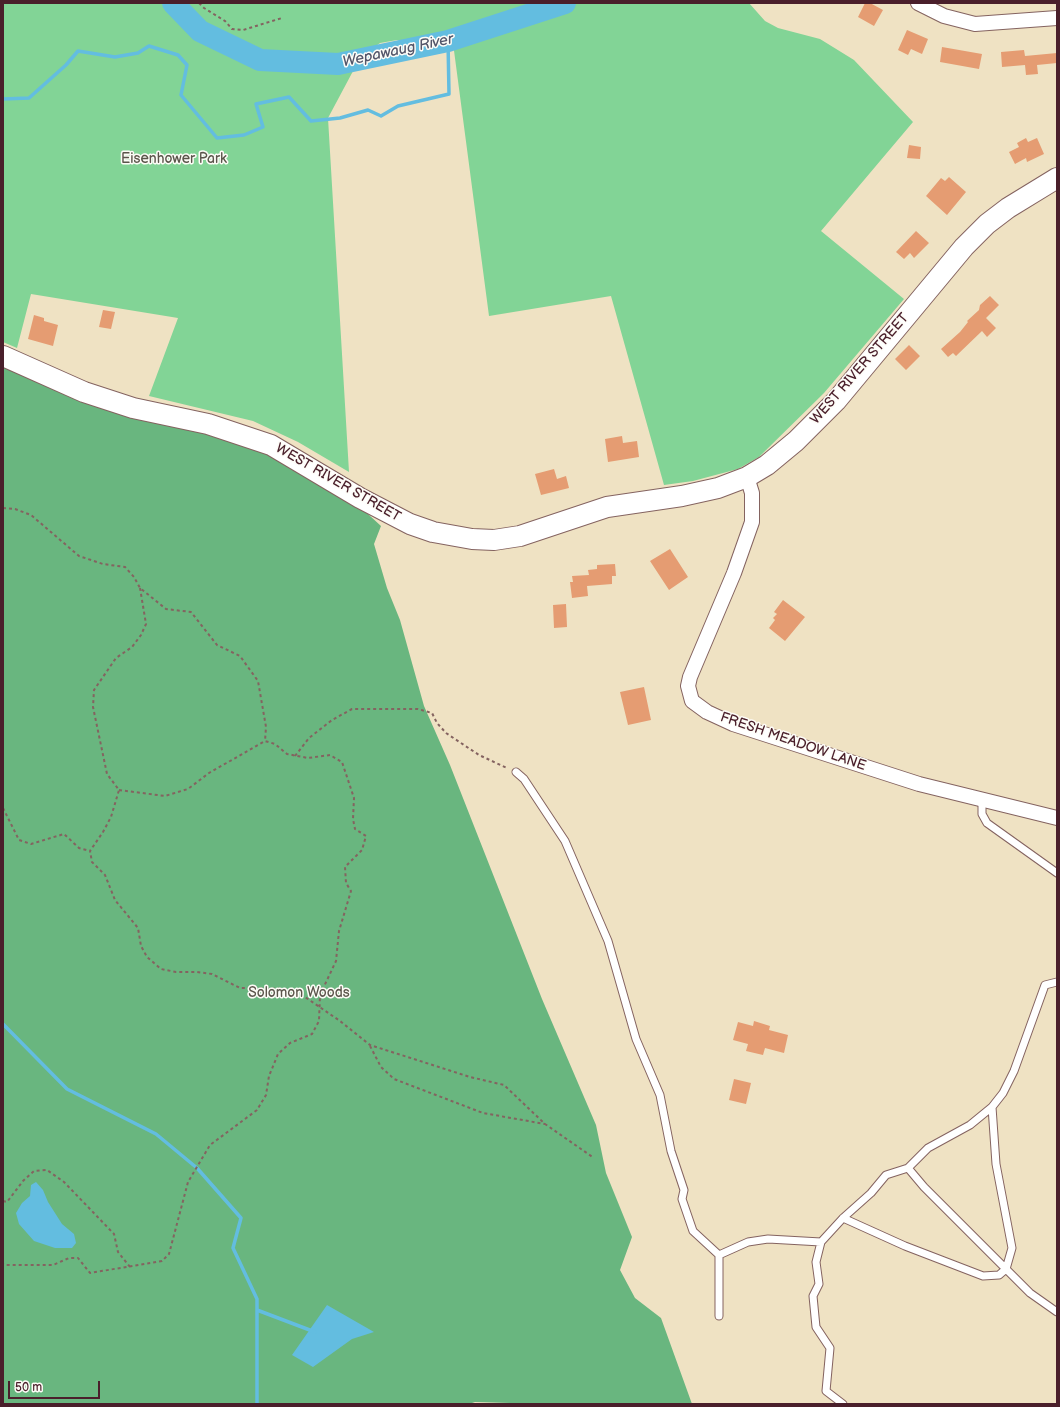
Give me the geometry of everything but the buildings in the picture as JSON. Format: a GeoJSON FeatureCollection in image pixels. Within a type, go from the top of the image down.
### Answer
{"type":"FeatureCollection","features":[{"type":"Feature","properties":{"kind":"street"},"geometry":{"type":"LineString","coordinates":[[918,3],[949,18],[975,24],[1057,18]]}},
{"type":"Feature","properties":{"kind":"street","name":"WEST RIVER STREET"},"geometry":{"type":"LineString","coordinates":[[3,356],[91,394],[133,408],[208,424],[271,445],[360,498],[394,516],[433,532],[472,539],[494,540],[520,536],[607,507],[700,493],[718,488],[747,477],[767,465],[796,441],[836,401],[964,247],[987,224],[1008,208],[1057,178]]}},
{"type":"Feature","properties":{"kind":"street","name":"FRESH MEADOW LANE"},"geometry":{"type":"LineString","coordinates":[[747,477],[752,493],[752,522],[734,573],[691,672],[688,686],[692,701],[707,712],[733,724],[919,784],[1057,818]]}},
{"type":"Feature","properties":{"kind":"lane"},"geometry":{"type":"LineString","coordinates":[[516,772],[524,779],[565,841],[608,942],[636,1039],[660,1094],[671,1151],[684,1190],[682,1199],[693,1231],[719,1255],[719,1316]]}},
{"type":"Feature","properties":{"kind":"lane"},"geometry":{"type":"LineString","coordinates":[[982,799],[982,814],[987,823],[1057,873]]}},
{"type":"Feature","properties":{"kind":"lane"},"geometry":{"type":"LineString","coordinates":[[844,1404],[826,1391],[830,1348],[816,1327],[812,1296],[819,1284],[816,1262],[821,1242],[843,1218],[871,1193],[886,1175],[908,1168],[928,1148],[970,1126],[992,1107],[1003,1093],[1014,1071],[1044,985],[1057,982]]}},
{"type":"Feature","properties":{"kind":"lane"},"geometry":{"type":"LineString","coordinates":[[843,1218],[905,1246],[983,1276],[998,1275],[1006,1269],[1012,1248],[996,1164],[992,1107]]}},
{"type":"Feature","properties":{"kind":"lane"},"geometry":{"type":"LineString","coordinates":[[908,1168],[924,1187],[1030,1293],[1057,1312]]}},
{"type":"Feature","properties":{"kind":"lane"},"geometry":{"type":"LineString","coordinates":[[719,1255],[748,1242],[768,1239],[821,1242]]}},
{"type":"Feature","properties":{"kind":"path"},"geometry":{"type":"LineString","coordinates":[[199,3],[204,8],[225,21],[232,29],[243,30],[282,18]]}},
{"type":"Feature","properties":{"kind":"path"},"geometry":{"type":"LineString","coordinates":[[3,508],[15,509],[31,514],[79,556],[103,564],[125,567],[134,577],[140,588],[146,624],[141,635],[132,647],[116,658],[94,690],[93,708],[107,774],[119,790],[165,796],[188,789],[209,773],[265,741],[275,744],[287,754],[308,758],[330,755],[342,762],[354,798],[353,819],[355,829],[366,836],[362,850],[345,867],[346,883],[351,891],[339,931],[336,961],[320,995],[319,1021],[312,1034],[290,1043],[278,1054],[269,1076],[266,1095],[257,1110],[210,1145],[188,1182],[169,1254],[162,1261],[90,1273],[78,1258],[69,1258],[53,1265],[5,1266],[3,1264]]}},
{"type":"Feature","properties":{"kind":"path"},"geometry":{"type":"LineString","coordinates":[[140,588],[166,609],[191,612],[217,645],[240,656],[258,680],[266,727],[265,741]]}},
{"type":"Feature","properties":{"kind":"path"},"geometry":{"type":"LineString","coordinates":[[295,756],[309,738],[332,720],[352,709],[418,709],[432,713],[441,728],[457,741],[479,755],[516,772]]}},
{"type":"Feature","properties":{"kind":"path"},"geometry":{"type":"LineString","coordinates":[[119,790],[111,817],[104,832],[90,851],[92,862],[105,875],[115,900],[138,928],[141,946],[147,957],[161,969],[176,972],[212,974],[240,988],[288,989],[319,1006],[370,1045],[470,1077],[504,1085],[545,1124],[594,1158]]}},
{"type":"Feature","properties":{"kind":"path"},"geometry":{"type":"LineString","coordinates":[[3,808],[19,840],[31,844],[64,834],[79,848],[90,851]]}},
{"type":"Feature","properties":{"kind":"path"},"geometry":{"type":"LineString","coordinates":[[370,1045],[381,1067],[394,1079],[483,1113],[545,1124]]}},
{"type":"Feature","properties":{"kind":"path"},"geometry":{"type":"LineString","coordinates":[[3,1201],[7,1202],[23,1181],[34,1171],[46,1170],[64,1182],[114,1234],[118,1252],[130,1267]]}},
{"type":"Feature","properties":{"kind":"green space","name":"Eisenhower Park"},"geometry":{"type":"Polygon","coordinates":[[[3,3],[749,3],[765,21],[778,28],[820,39],[854,60],[913,122],[821,231],[904,299],[824,393],[759,457],[738,469],[693,481],[664,485],[611,296],[489,316],[453,43],[431,48],[397,40],[380,43],[360,58],[328,118],[349,472],[298,442],[253,421],[149,396],[178,318],[31,294],[17,348],[3,342],[3,3]]]}},
{"type":"Feature","properties":{"kind":"green space","name":"Solomon Woods"},"geometry":{"type":"Polygon","coordinates":[[[3,362],[246,442],[357,504],[381,526],[374,544],[387,588],[400,620],[424,706],[450,765],[542,999],[596,1125],[606,1173],[632,1237],[620,1270],[635,1298],[661,1318],[692,1404],[544,1404],[475,1402],[469,1404],[3,1404],[3,362]]]}},
{"type":"Feature","properties":{"kind":"water"},"geometry":{"type":"Polygon","coordinates":[[[36,1182],[43,1190],[48,1202],[62,1224],[74,1234],[76,1243],[72,1248],[55,1248],[34,1241],[19,1224],[16,1213],[22,1203],[30,1196],[31,1185],[36,1182]]]}},
{"type":"Feature","properties":{"kind":"water"},"geometry":{"type":"Polygon","coordinates":[[[327,1305],[374,1332],[352,1339],[313,1367],[292,1355],[327,1305]]]}},
{"type":"Feature","properties":{"kind":"waterway","name":"Wepawaug River"},"geometry":{"type":"LineString","coordinates":[[173,3],[200,31],[260,60],[338,64],[448,41],[565,3]]}},
{"type":"Feature","properties":{"kind":"waterway"},"geometry":{"type":"LineString","coordinates":[[3,99],[29,98],[66,65],[78,51],[115,57],[138,53],[149,46],[178,55],[187,65],[181,95],[217,138],[244,135],[263,127],[256,104],[289,97],[311,121],[340,118],[368,110],[381,116],[398,106],[449,94],[448,41]]}},
{"type":"Feature","properties":{"kind":"waterway"},"geometry":{"type":"LineString","coordinates":[[3,1024],[67,1089],[156,1134],[197,1168],[241,1218],[233,1248],[257,1299],[257,1404]]}},
{"type":"Feature","properties":{"kind":"waterway"},"geometry":{"type":"LineString","coordinates":[[257,1310],[315,1332]]}}]}
